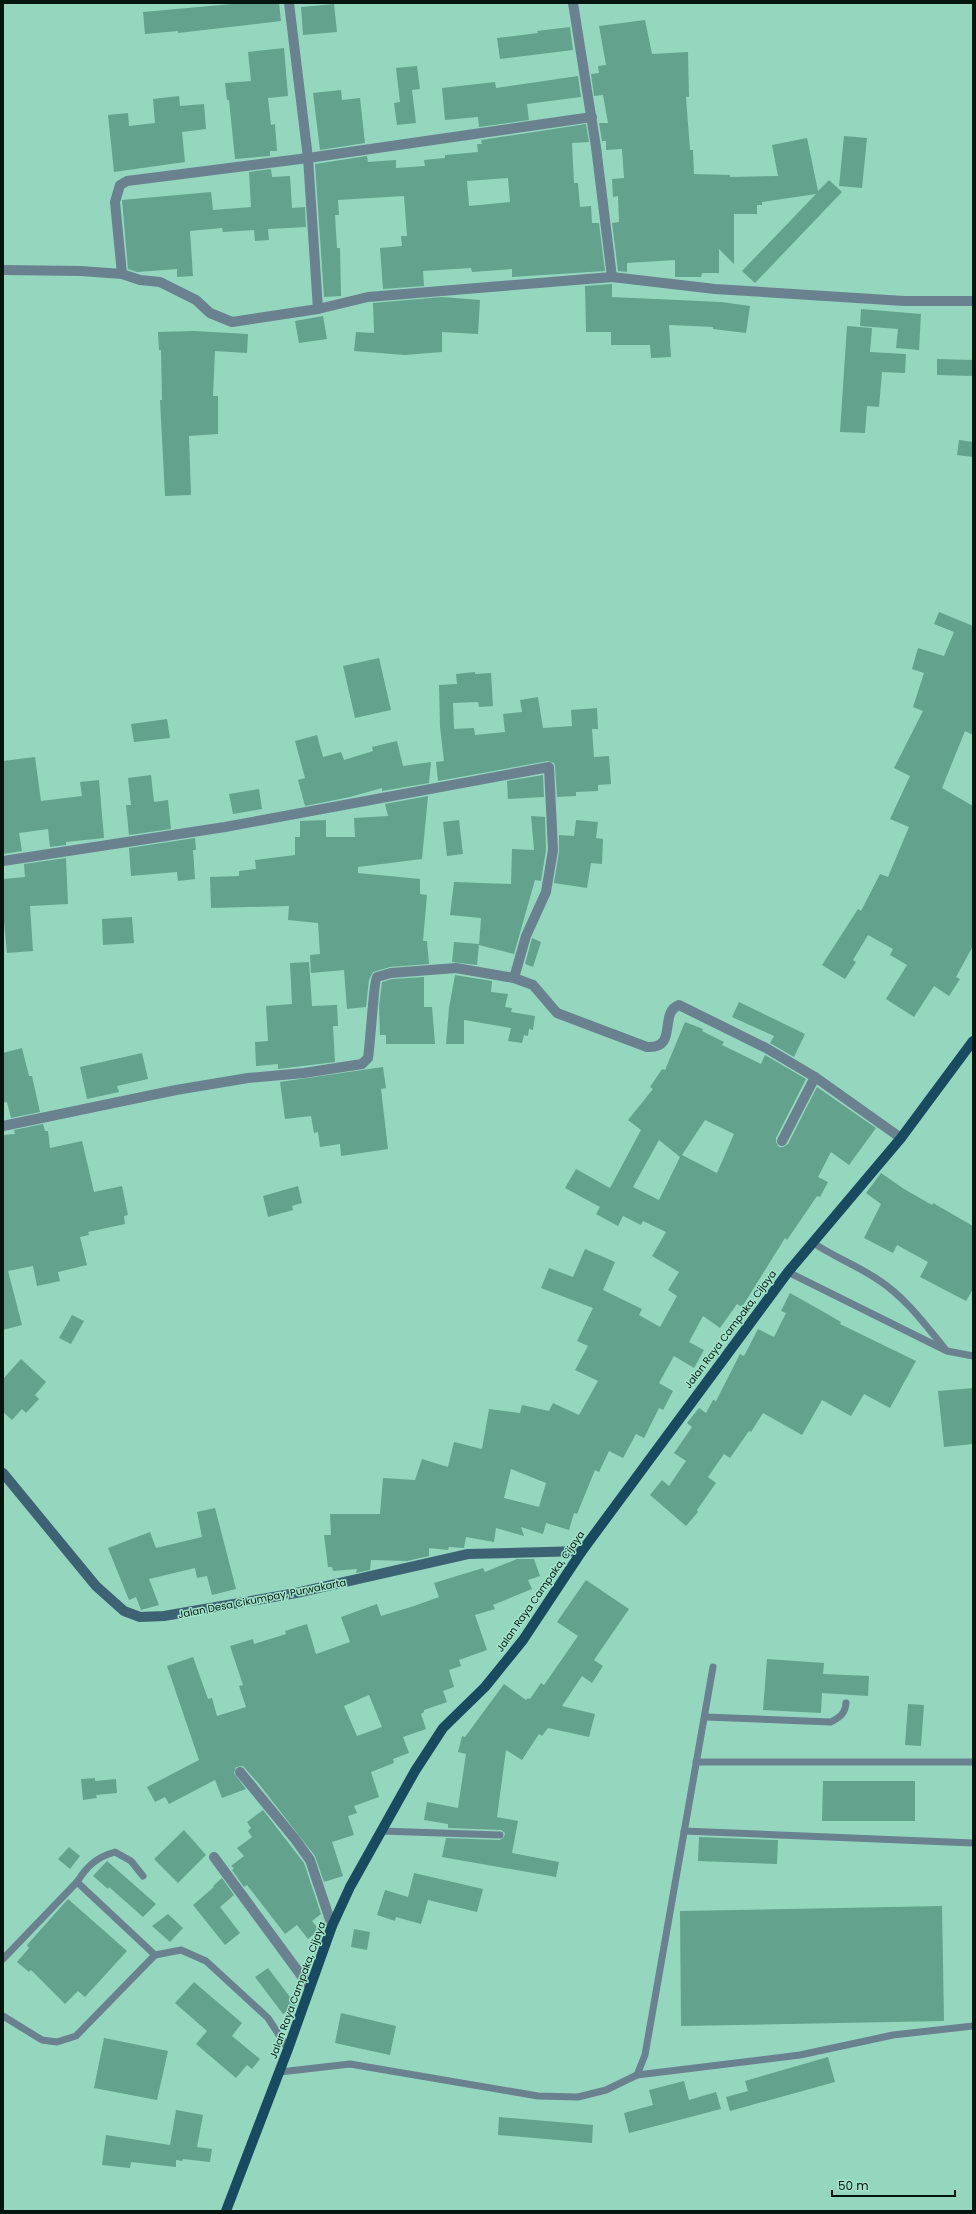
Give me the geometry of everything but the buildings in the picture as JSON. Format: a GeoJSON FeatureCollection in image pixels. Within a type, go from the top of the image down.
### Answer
{"type":"FeatureCollection","features":[{"type":"Feature","properties":{"kind":"main road","name":"Jalan Raya Campaka, Cijaya"},"geometry":{"type":"LineString","coordinates":[[226,2211],[280,2072],[309,1986],[323,1954],[332,1926],[381,1830],[415,1771],[443,1728],[485,1687],[523,1640],[582,1551],[788,1272],[901,1138],[973,1041]]}},
{"type":"Feature","properties":{"kind":"street"},"geometry":{"type":"LineString","coordinates":[[289,3],[308,158],[318,309]]}},
{"type":"Feature","properties":{"kind":"street"},"geometry":{"type":"LineString","coordinates":[[573,3],[592,117],[612,277]]}},
{"type":"Feature","properties":{"kind":"street"},"geometry":{"type":"LineString","coordinates":[[122,274],[115,202],[120,185],[127,181],[308,158],[592,117]]}},
{"type":"Feature","properties":{"kind":"street"},"geometry":{"type":"LineString","coordinates":[[3,270],[73,271],[122,274],[140,280],[160,282],[196,300],[210,313],[232,322],[318,309],[368,297],[612,277],[715,289],[904,302],[973,301]]}},
{"type":"Feature","properties":{"kind":"street"},"geometry":{"type":"LineString","coordinates":[[3,861],[241,824],[549,767],[552,850],[546,892],[526,936],[514,978]]}},
{"type":"Feature","properties":{"kind":"street"},"geometry":{"type":"LineString","coordinates":[[3,1126],[176,1090],[248,1078],[304,1073],[362,1064],[368,1058],[375,980],[381,974],[456,968],[514,978],[533,985],[557,1013],[647,1047],[659,1046],[664,1043],[671,1013],[674,1007],[679,1005],[766,1048],[816,1077],[901,1138]]}},
{"type":"Feature","properties":{"kind":"street"},"geometry":{"type":"LineString","coordinates":[[782,1141],[816,1077]]}},
{"type":"Feature","properties":{"kind":"street","name":"Jalan Desa Cikumpay, Purwakarta"},"geometry":{"type":"LineString","coordinates":[[3,1473],[96,1586],[124,1611],[140,1617],[164,1616],[296,1593],[468,1554],[582,1551]]}},
{"type":"Feature","properties":{"kind":"street"},"geometry":{"type":"LineString","coordinates":[[240,1772],[295,1839],[310,1860],[332,1926]]}},
{"type":"Feature","properties":{"kind":"street"},"geometry":{"type":"LineString","coordinates":[[214,1857],[309,1986]]}},
{"type":"Feature","properties":{"kind":"lane"},"geometry":{"type":"LineString","coordinates":[[812,1242],[876,1278],[896,1293],[912,1308],[947,1351]]}},
{"type":"Feature","properties":{"kind":"lane"},"geometry":{"type":"LineString","coordinates":[[788,1272],[947,1351],[973,1356]]}},
{"type":"Feature","properties":{"kind":"lane"},"geometry":{"type":"LineString","coordinates":[[637,2075],[645,2055],[713,1667]]}},
{"type":"Feature","properties":{"kind":"lane"},"geometry":{"type":"LineString","coordinates":[[705,1717],[831,1722],[842,1716],[845,1711],[846,1703]]}},
{"type":"Feature","properties":{"kind":"lane"},"geometry":{"type":"LineString","coordinates":[[696,1762],[973,1762]]}},
{"type":"Feature","properties":{"kind":"lane"},"geometry":{"type":"LineString","coordinates":[[381,1830],[500,1835]]}},
{"type":"Feature","properties":{"kind":"lane"},"geometry":{"type":"LineString","coordinates":[[684,1831],[973,1843]]}},
{"type":"Feature","properties":{"kind":"lane"},"geometry":{"type":"LineString","coordinates":[[3,1959],[100,1856],[115,1852],[131,1861],[143,1876]]}},
{"type":"Feature","properties":{"kind":"lane"},"geometry":{"type":"LineString","coordinates":[[77,1882],[155,1955]]}},
{"type":"Feature","properties":{"kind":"lane"},"geometry":{"type":"LineString","coordinates":[[3,2016],[42,2040],[57,2042],[76,2036],[155,1955],[181,1950],[206,1961],[268,2018],[288,2049]]}},
{"type":"Feature","properties":{"kind":"lane"},"geometry":{"type":"LineString","coordinates":[[280,2072],[350,2064],[538,2096],[578,2097],[606,2090],[637,2075],[800,2055],[893,2035],[973,2026]]}}]}
